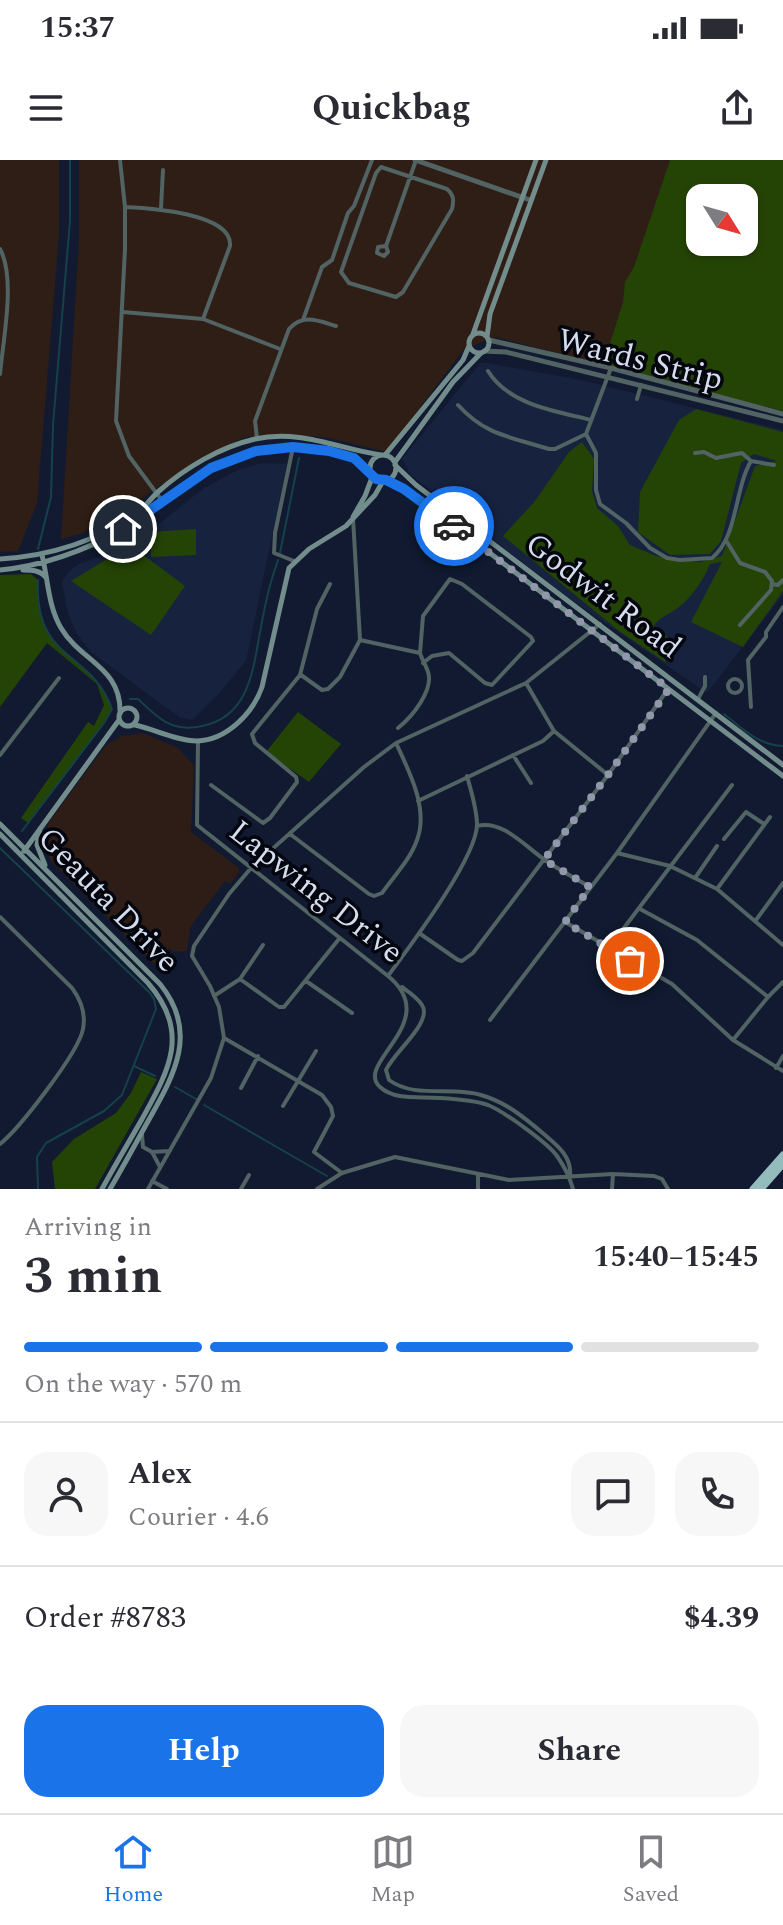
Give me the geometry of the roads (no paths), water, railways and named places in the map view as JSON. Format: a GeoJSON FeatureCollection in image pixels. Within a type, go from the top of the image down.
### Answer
{"type":"FeatureCollection","features":[{"type":"Feature","properties":{"kind":"highway"},"geometry":{"type":"LineString","coordinates":[[753,1189],[783,1155]]}},
{"type":"Feature","properties":{"kind":"highway"},"geometry":{"type":"LineString","coordinates":[[761,1189],[783,1164]]}},
{"type":"Feature","properties":{"kind":"main road"},"geometry":{"type":"LineString","coordinates":[[353,518],[372,474],[372,461],[383,455],[463,360],[536,160]]}},
{"type":"Feature","properties":{"kind":"main road"},"geometry":{"type":"LineString","coordinates":[[111,733],[135,725],[198,741],[228,730],[247,715],[257,701],[283,587],[294,561],[335,534],[395,473],[395,464],[453,382],[482,352],[488,339],[490,314],[546,160]]}},
{"type":"Feature","properties":{"kind":"main road"},"geometry":{"type":"LineString","coordinates":[[473,334],[479,332],[488,339]]}},
{"type":"Feature","properties":{"kind":"main road"},"geometry":{"type":"LineString","coordinates":[[469,346],[474,352],[482,352]]}},
{"type":"Feature","properties":{"kind":"main road"},"geometry":{"type":"LineString","coordinates":[[0,559],[42,555],[122,523],[203,460],[257,438],[319,440],[383,455],[395,464]]}},
{"type":"Feature","properties":{"kind":"main road"},"geometry":{"type":"LineString","coordinates":[[0,570],[44,563],[123,529],[198,476],[228,460],[256,451],[293,447],[346,455],[385,480]]}},
{"type":"Feature","properties":{"kind":"main road","name":"Godwit Road"},"geometry":{"type":"LineString","coordinates":[[395,464],[416,485],[783,765]]}},
{"type":"Feature","properties":{"kind":"main road","name":"Godwit Road"},"geometry":{"type":"LineString","coordinates":[[385,480],[420,500],[783,776]]}},
{"type":"Feature","properties":{"kind":"main road"},"geometry":{"type":"LineString","coordinates":[[47,581],[52,563],[65,554]]}},
{"type":"Feature","properties":{"kind":"main road"},"geometry":{"type":"LineString","coordinates":[[42,555],[52,607],[60,627],[77,649],[108,674],[138,716],[156,729]]}},
{"type":"Feature","properties":{"kind":"main road"},"geometry":{"type":"LineString","coordinates":[[14,569],[43,574],[47,581]]}},
{"type":"Feature","properties":{"kind":"main road"},"geometry":{"type":"LineString","coordinates":[[118,692],[119,717],[126,726]]}},
{"type":"Feature","properties":{"kind":"main road"},"geometry":{"type":"LineString","coordinates":[[23,852],[111,733],[124,709],[131,708]]}},
{"type":"Feature","properties":{"kind":"main road"},"geometry":{"type":"LineString","coordinates":[[135,725],[138,716]]}},
{"type":"Feature","properties":{"kind":"main road","name":"Geauta Drive"},"geometry":{"type":"LineString","coordinates":[[0,824],[148,983],[163,1005],[170,1024],[172,1045],[168,1071],[102,1189]]}},
{"type":"Feature","properties":{"kind":"main road"},"geometry":{"type":"LineString","coordinates":[[42,824],[37,845],[48,871]]}},
{"type":"Feature","properties":{"kind":"main road","name":"Geauta Drive"},"geometry":{"type":"LineString","coordinates":[[0,834],[48,871],[160,984],[174,1007],[179,1032],[177,1067],[110,1189]]}},
{"type":"Feature","properties":{"kind":"main road"},"geometry":{"type":"LineString","coordinates":[[17,841],[29,841]]}},
{"type":"Feature","properties":{"kind":"street"},"geometry":{"type":"LineString","coordinates":[[120,160],[125,207],[123,312],[116,421],[129,456],[163,502]]}},
{"type":"Feature","properties":{"kind":"street"},"geometry":{"type":"LineString","coordinates":[[303,320],[322,267],[332,260],[348,213],[354,206],[372,160]]}},
{"type":"Feature","properties":{"kind":"street"},"geometry":{"type":"LineString","coordinates":[[386,246],[410,175],[419,161],[530,200]]}},
{"type":"Feature","properties":{"kind":"street"},"geometry":{"type":"LineString","coordinates":[[381,167],[386,167],[410,175],[447,189],[454,200],[452,209],[400,296],[349,283],[341,272],[342,265],[376,173],[381,167]]}},
{"type":"Feature","properties":{"kind":"street"},"geometry":{"type":"LineString","coordinates":[[161,208],[163,170]]}},
{"type":"Feature","properties":{"kind":"street"},"geometry":{"type":"LineString","coordinates":[[125,207],[161,208],[212,223],[224,230],[230,239],[230,246],[203,319]]}},
{"type":"Feature","properties":{"kind":"street"},"geometry":{"type":"LineString","coordinates":[[0,249],[7,266],[7,284],[0,374]]}},
{"type":"Feature","properties":{"kind":"street"},"geometry":{"type":"LineString","coordinates":[[123,312],[203,319],[280,349]]}},
{"type":"Feature","properties":{"kind":"street"},"geometry":{"type":"LineString","coordinates":[[257,438],[255,421],[289,329],[295,322],[312,318],[336,326]]}},
{"type":"Feature","properties":{"kind":"street","name":"Wards Strip"},"geometry":{"type":"LineString","coordinates":[[488,339],[783,414]]}},
{"type":"Feature","properties":{"kind":"street","name":"Wards Strip"},"geometry":{"type":"LineString","coordinates":[[482,352],[506,352],[783,421]]}},
{"type":"Feature","properties":{"kind":"street"},"geometry":{"type":"LineString","coordinates":[[458,405],[469,418],[492,433],[555,449],[586,434],[611,368]]}},
{"type":"Feature","properties":{"kind":"street"},"geometry":{"type":"LineString","coordinates":[[488,371],[495,382],[510,394],[531,404],[591,420]]}},
{"type":"Feature","properties":{"kind":"street"},"geometry":{"type":"LineString","coordinates":[[637,399],[641,385]]}},
{"type":"Feature","properties":{"kind":"street"},"geometry":{"type":"LineString","coordinates":[[586,434],[596,453],[596,490],[600,504],[626,523],[650,548],[672,560],[712,558],[727,542],[737,496],[751,461]]}},
{"type":"Feature","properties":{"kind":"street"},"geometry":{"type":"LineString","coordinates":[[293,447],[275,533],[274,553],[294,561]]}},
{"type":"Feature","properties":{"kind":"street"},"geometry":{"type":"LineString","coordinates":[[695,453],[704,452],[716,458],[742,453],[751,461],[774,465]]}},
{"type":"Feature","properties":{"kind":"street"},"geometry":{"type":"LineString","coordinates":[[300,675],[322,690],[328,689],[340,677],[360,640],[353,518]]}},
{"type":"Feature","properties":{"kind":"street"},"geometry":{"type":"LineString","coordinates":[[727,542],[740,563],[765,572],[772,578],[772,584],[740,625]]}},
{"type":"Feature","properties":{"kind":"street"},"geometry":{"type":"LineString","coordinates":[[398,728],[413,712],[429,683],[428,672],[423,663],[420,653],[423,616],[450,579],[462,584],[533,641],[492,685],[485,683],[449,653],[432,656],[423,663]]}},
{"type":"Feature","properties":{"kind":"street"},"geometry":{"type":"LineString","coordinates":[[772,584],[778,585],[783,580]]}},
{"type":"Feature","properties":{"kind":"street"},"geometry":{"type":"LineString","coordinates":[[211,785],[261,822],[275,812],[297,779],[255,743],[252,734],[300,675],[317,609],[330,584]]}},
{"type":"Feature","properties":{"kind":"street"},"geometry":{"type":"LineString","coordinates":[[751,707],[748,660],[783,607]]}},
{"type":"Feature","properties":{"kind":"street"},"geometry":{"type":"LineString","coordinates":[[148,1189],[211,1078],[224,1038],[219,1007],[210,986],[193,961],[192,951],[229,894],[251,868],[364,767],[396,743],[526,683],[600,624]]}},
{"type":"Feature","properties":{"kind":"street"},"geometry":{"type":"LineString","coordinates":[[360,640],[420,653]]}},
{"type":"Feature","properties":{"kind":"street"},"geometry":{"type":"LineString","coordinates":[[698,699],[705,686],[705,677]]}},
{"type":"Feature","properties":{"kind":"street"},"geometry":{"type":"LineString","coordinates":[[742,687],[738,677],[729,682],[729,689],[736,693],[742,687],[749,686]]}},
{"type":"Feature","properties":{"kind":"street"},"geometry":{"type":"LineString","coordinates":[[0,755],[59,678]]}},
{"type":"Feature","properties":{"kind":"street"},"geometry":{"type":"LineString","coordinates":[[526,683],[554,731],[608,775]]}},
{"type":"Feature","properties":{"kind":"street"},"geometry":{"type":"LineString","coordinates":[[419,933],[458,960],[469,957],[608,775],[669,689]]}},
{"type":"Feature","properties":{"kind":"street"},"geometry":{"type":"LineString","coordinates":[[490,1020],[617,853],[717,712]]}},
{"type":"Feature","properties":{"kind":"street"},"geometry":{"type":"LineString","coordinates":[[418,801],[548,738],[554,731]]}},
{"type":"Feature","properties":{"kind":"street","name":"Lapwing Drive"},"geometry":{"type":"LineString","coordinates":[[198,741],[197,825],[397,983],[407,1001],[407,1018],[402,1031],[376,1068],[377,1084],[403,1096],[491,1106],[555,1153],[570,1178]]}},
{"type":"Feature","properties":{"kind":"street"},"geometry":{"type":"LineString","coordinates":[[290,834],[361,888],[378,896],[399,871],[418,838],[418,801],[411,775],[396,743]]}},
{"type":"Feature","properties":{"kind":"street"},"geometry":{"type":"LineString","coordinates":[[513,755],[531,783]]}},
{"type":"Feature","properties":{"kind":"street"},"geometry":{"type":"LineString","coordinates":[[388,976],[465,860],[477,826],[467,776]]}},
{"type":"Feature","properties":{"kind":"street"},"geometry":{"type":"LineString","coordinates":[[608,949],[732,785]]}},
{"type":"Feature","properties":{"kind":"street"},"geometry":{"type":"LineString","coordinates":[[724,839],[746,812],[764,824]]}},
{"type":"Feature","properties":{"kind":"street"},"geometry":{"type":"LineString","coordinates":[[717,889],[770,817]]}},
{"type":"Feature","properties":{"kind":"street"},"geometry":{"type":"LineString","coordinates":[[477,826],[488,824],[523,842],[544,860],[590,887]]}},
{"type":"Feature","properties":{"kind":"street"},"geometry":{"type":"LineString","coordinates":[[695,878],[717,846]]}},
{"type":"Feature","properties":{"kind":"street"},"geometry":{"type":"LineString","coordinates":[[617,853],[670,866],[717,889],[783,945]]}},
{"type":"Feature","properties":{"kind":"street"},"geometry":{"type":"LineString","coordinates":[[756,921],[783,883]]}},
{"type":"Feature","properties":{"kind":"street"},"geometry":{"type":"LineString","coordinates":[[640,909],[697,940],[768,997]]}},
{"type":"Feature","properties":{"kind":"street"},"geometry":{"type":"LineString","coordinates":[[0,917],[72,988],[80,999],[83,1013],[79,1040],[32,1109],[0,1144]]}},
{"type":"Feature","properties":{"kind":"street"},"geometry":{"type":"LineString","coordinates":[[565,922],[672,984],[733,1040],[783,1071]]}},
{"type":"Feature","properties":{"kind":"street"},"geometry":{"type":"LineString","coordinates":[[240,979],[279,1007],[288,1004],[339,939]]}},
{"type":"Feature","properties":{"kind":"street"},"geometry":{"type":"LineString","coordinates":[[214,996],[240,979],[263,945]]}},
{"type":"Feature","properties":{"kind":"street"},"geometry":{"type":"LineString","coordinates":[[306,981],[352,1013]]}},
{"type":"Feature","properties":{"kind":"street"},"geometry":{"type":"LineString","coordinates":[[733,1040],[783,982]]}},
{"type":"Feature","properties":{"kind":"street"},"geometry":{"type":"LineString","coordinates":[[397,983],[420,1002],[425,1015],[422,1024],[390,1061],[386,1070],[389,1080],[412,1090],[480,1094],[504,1104],[555,1144],[570,1162],[573,1189]]}},
{"type":"Feature","properties":{"kind":"street"},"geometry":{"type":"LineString","coordinates":[[224,1038],[322,1095],[333,1113],[314,1152],[342,1173]]}},
{"type":"Feature","properties":{"kind":"street"},"geometry":{"type":"LineString","coordinates":[[283,1106],[316,1051]]}},
{"type":"Feature","properties":{"kind":"street"},"geometry":{"type":"LineString","coordinates":[[241,1088],[258,1056]]}},
{"type":"Feature","properties":{"kind":"street"},"geometry":{"type":"LineString","coordinates":[[776,1068],[783,1056]]}},
{"type":"Feature","properties":{"kind":"street"},"geometry":{"type":"LineString","coordinates":[[142,1133],[143,1147]]}},
{"type":"Feature","properties":{"kind":"street"},"geometry":{"type":"LineString","coordinates":[[132,1150],[143,1147],[152,1152],[169,1151]]}},
{"type":"Feature","properties":{"kind":"street"},"geometry":{"type":"LineString","coordinates":[[152,1152],[160,1167]]}},
{"type":"Feature","properties":{"kind":"street"},"geometry":{"type":"LineString","coordinates":[[317,1189],[342,1173],[395,1157],[509,1180],[613,1174],[654,1176],[667,1187]]}},
{"type":"Feature","properties":{"kind":"street"},"geometry":{"type":"LineString","coordinates":[[612,1189],[613,1174]]}},
{"type":"Feature","properties":{"kind":"street"},"geometry":{"type":"LineString","coordinates":[[241,1189],[249,1175]]}},
{"type":"Feature","properties":{"kind":"street"},"geometry":{"type":"LineString","coordinates":[[478,1175],[478,1189]]}},
{"type":"Feature","properties":{"kind":"street"},"geometry":{"type":"LineString","coordinates":[[152,1181],[167,1189]]}},
{"type":"Feature","properties":{"kind":"waterway"},"geometry":{"type":"LineString","coordinates":[[38,549],[51,497],[53,425],[70,221],[70,160]]}},
{"type":"Feature","properties":{"kind":"waterway"},"geometry":{"type":"LineString","coordinates":[[280,553],[299,458]]}},
{"type":"Feature","properties":{"kind":"waterway"},"geometry":{"type":"LineString","coordinates":[[130,699],[138,699],[159,718],[174,726],[202,726],[218,721],[231,712],[240,701],[252,673],[266,601],[278,560]]}},
{"type":"Feature","properties":{"kind":"waterway"},"geometry":{"type":"LineString","coordinates":[[22,831],[112,709],[91,675],[54,641],[45,627],[39,607],[38,580]]}},
{"type":"Feature","properties":{"kind":"waterway"},"geometry":{"type":"LineString","coordinates":[[724,714],[758,739],[783,746]]}},
{"type":"Feature","properties":{"kind":"waterway"},"geometry":{"type":"LineString","coordinates":[[0,848],[150,993],[156,1009],[122,1095],[104,1111],[46,1143],[37,1157],[38,1189]]}},
{"type":"Feature","properties":{"kind":"waterway"},"geometry":{"type":"LineString","coordinates":[[134,1066],[155,1076]]}},
{"type":"Feature","properties":{"kind":"waterway"},"geometry":{"type":"LineString","coordinates":[[175,1087],[196,1099]]}},
{"type":"Feature","properties":{"kind":"waterway"},"geometry":{"type":"LineString","coordinates":[[204,1105],[327,1176]]}}]}
